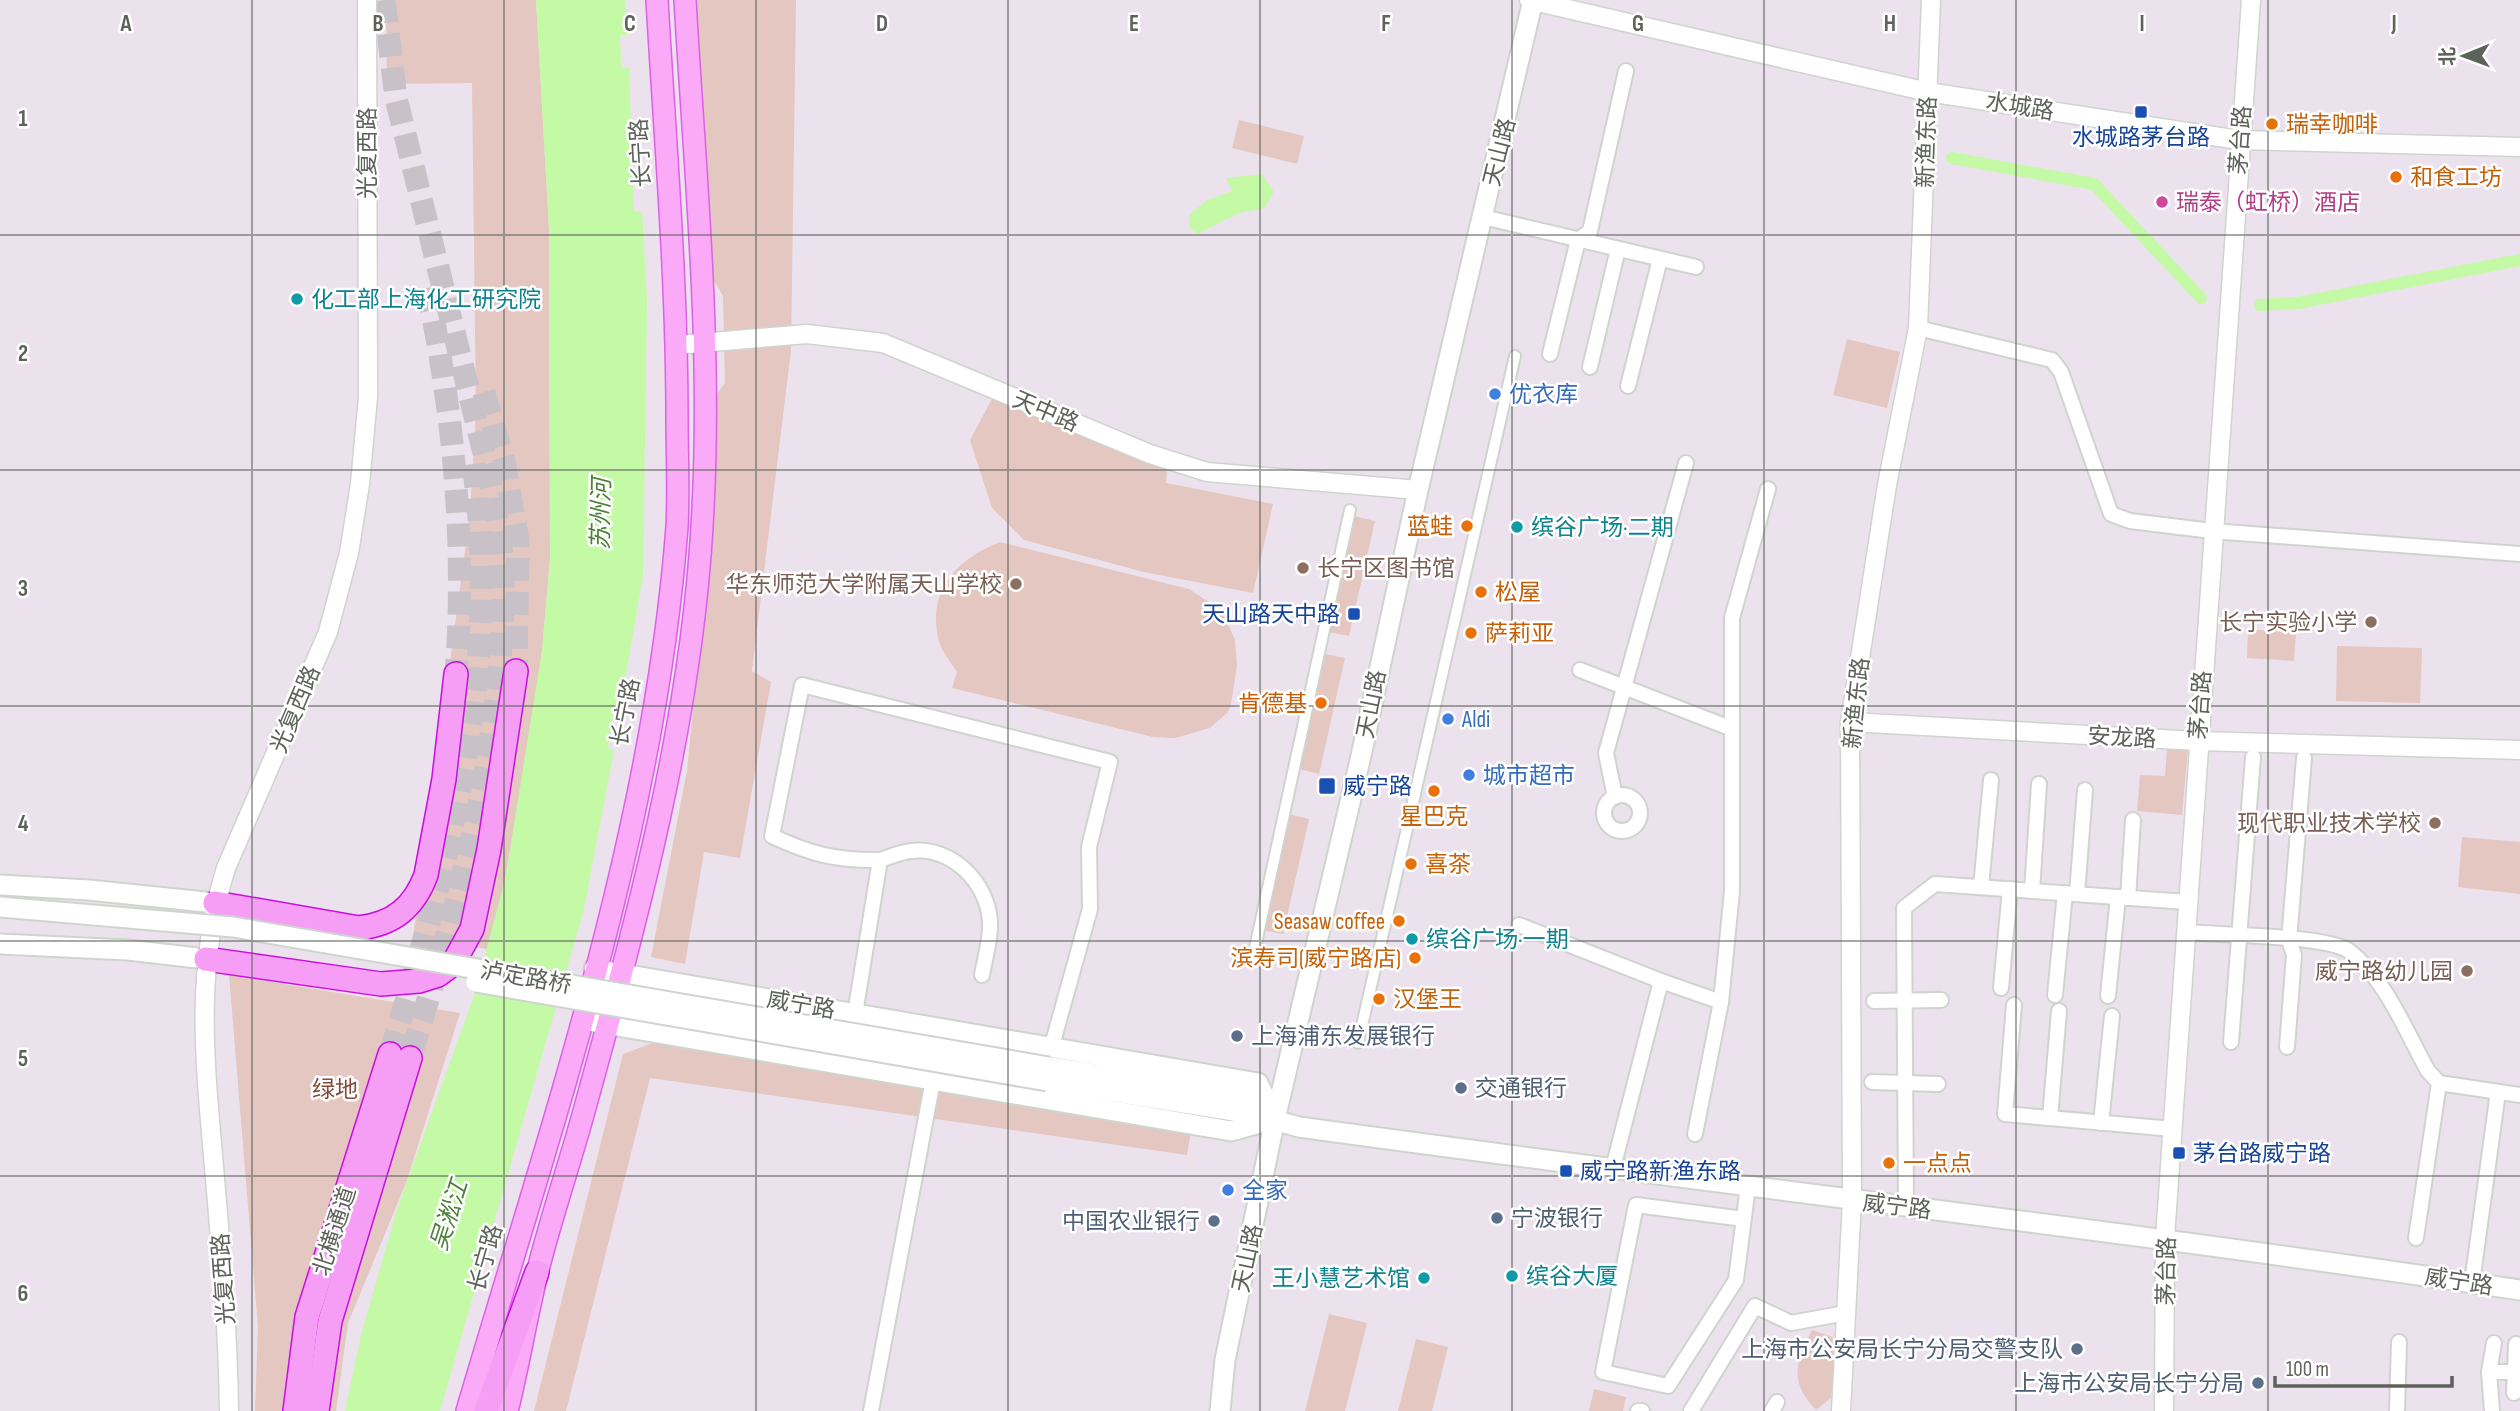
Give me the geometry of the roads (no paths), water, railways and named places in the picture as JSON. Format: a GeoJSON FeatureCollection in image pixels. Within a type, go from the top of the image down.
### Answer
{"type":"FeatureCollection","features":[{"type":"Feature","properties":{"kind":"highway"},"geometry":{"type":"LineString","coordinates":[[206,959],[381,984],[419,981],[438,975],[453,964],[472,929],[489,849],[516,671]]}},
{"type":"Feature","properties":{"kind":"highway"},"geometry":{"type":"LineString","coordinates":[[215,903],[359,928],[382,924],[404,911],[420,889],[427,867],[444,779],[456,674]]}},
{"type":"Feature","properties":{"kind":"highway","name":"北横通道"},"geometry":{"type":"LineString","coordinates":[[295,1411],[301,1350],[317,1284],[400,1056],[323,1353],[317,1411]]}},
{"type":"Feature","properties":{"kind":"highway"},"geometry":{"type":"LineString","coordinates":[[486,1411],[537,1272]]}},
{"type":"Feature","properties":{"kind":"main road","name":"长宁路"},"geometry":{"type":"LineString","coordinates":[[467,1411],[582,1020],[628,832],[662,655],[677,524],[677,345],[657,0]]}},
{"type":"Feature","properties":{"kind":"main road"},"geometry":{"type":"LineString","coordinates":[[507,1411],[524,1344],[537,1272],[621,974],[656,834],[688,659],[702,526],[706,342],[685,0]]}},
{"type":"Feature","properties":{"kind":"main road","name":"天山路"},"geometry":{"type":"LineString","coordinates":[[1220,1411],[1225,1360],[1275,1119],[1361,756],[1418,490],[1532,0]]}},
{"type":"Feature","properties":{"kind":"main road"},"geometry":{"type":"LineString","coordinates":[[0,886],[100,891],[215,903]]}},
{"type":"Feature","properties":{"kind":"main road","name":"泸定路桥"},"geometry":{"type":"LineString","coordinates":[[0,907],[233,928],[1049,1065]]}},
{"type":"Feature","properties":{"kind":"main road","name":"泸定路桥"},"geometry":{"type":"LineString","coordinates":[[0,921],[232,941],[1049,1065]]}},
{"type":"Feature","properties":{"kind":"main road"},"geometry":{"type":"LineString","coordinates":[[0,944],[128,950],[206,959]]}},
{"type":"Feature","properties":{"kind":"main road","name":"威宁路"},"geometry":{"type":"LineString","coordinates":[[594,969],[855,1014],[1049,1065],[1254,1099],[1275,1119],[1308,1128],[1906,1207],[2165,1238],[2520,1290]]}},
{"type":"Feature","properties":{"kind":"main road"},"geometry":{"type":"LineString","coordinates":[[582,1020],[1231,1131],[1275,1119]]}},
{"type":"Feature","properties":{"kind":"street","name":"光复西路"},"geometry":{"type":"LineString","coordinates":[[229,1411],[225,1288],[205,1052],[206,959],[215,903],[239,836],[328,632],[349,554],[360,484],[368,397],[367,0]]}},
{"type":"Feature","properties":{"kind":"street","name":"水城路"},"geometry":{"type":"LineString","coordinates":[[1532,0],[1928,92],[2239,140],[2520,147]]}},
{"type":"Feature","properties":{"kind":"street","name":"新渔东路"},"geometry":{"type":"LineString","coordinates":[[1841,1411],[1852,1200],[1850,722],[1887,485],[1918,328],[1931,0]]}},
{"type":"Feature","properties":{"kind":"street","name":"茅台路"},"geometry":{"type":"LineString","coordinates":[[2164,1411],[2165,1238],[2239,140],[2251,0]]}},
{"type":"Feature","properties":{"kind":"street"},"geometry":{"type":"LineString","coordinates":[[1550,354],[1578,240],[1590,230],[1626,71]]}},
{"type":"Feature","properties":{"kind":"street"},"geometry":{"type":"LineString","coordinates":[[1483,217],[1696,267]]}},
{"type":"Feature","properties":{"kind":"street"},"geometry":{"type":"LineString","coordinates":[[1590,367],[1618,249]]}},
{"type":"Feature","properties":{"kind":"street"},"geometry":{"type":"LineString","coordinates":[[1628,386],[1660,259]]}},
{"type":"Feature","properties":{"kind":"street"},"geometry":{"type":"LineString","coordinates":[[1918,328],[2052,360],[2061,372],[2111,514],[2130,521],[2212,531],[2520,554]]}},
{"type":"Feature","properties":{"kind":"street","name":"天中路"},"geometry":{"type":"LineString","coordinates":[[677,345],[807,334],[883,343],[1150,454],[1207,472],[1418,490]]}},
{"type":"Feature","properties":{"kind":"street"},"geometry":{"type":"LineString","coordinates":[[1358,1043],[1515,356]]}},
{"type":"Feature","properties":{"kind":"street"},"geometry":{"type":"LineString","coordinates":[[1615,797],[1606,753],[1686,463]]}},
{"type":"Feature","properties":{"kind":"street"},"geometry":{"type":"LineString","coordinates":[[1695,1134],[1721,1002],[1732,891],[1732,618],[1768,489]]}},
{"type":"Feature","properties":{"kind":"street"},"geometry":{"type":"LineString","coordinates":[[1253,957],[1350,510]]}},
{"type":"Feature","properties":{"kind":"street"},"geometry":{"type":"LineString","coordinates":[[1580,670],[1730,728]]}},
{"type":"Feature","properties":{"kind":"street"},"geometry":{"type":"LineString","coordinates":[[982,975],[990,923],[983,891],[964,868],[936,853],[911,851],[880,860],[847,861],[808,853],[772,836],[802,685],[1110,762],[1089,847],[1090,909],[1049,1065]]}},
{"type":"Feature","properties":{"kind":"street","name":"安龙路"},"geometry":{"type":"LineString","coordinates":[[1850,722],[2198,741],[2520,750]]}},
{"type":"Feature","properties":{"kind":"street"},"geometry":{"type":"LineString","coordinates":[[2231,1042],[2253,757]]}},
{"type":"Feature","properties":{"kind":"street"},"geometry":{"type":"LineString","coordinates":[[2287,1047],[2294,955],[2289,940],[2304,758]]}},
{"type":"Feature","properties":{"kind":"street"},"geometry":{"type":"LineString","coordinates":[[1981,887],[1991,780]]}},
{"type":"Feature","properties":{"kind":"street"},"geometry":{"type":"LineString","coordinates":[[2032,891],[2039,784]]}},
{"type":"Feature","properties":{"kind":"street"},"geometry":{"type":"LineString","coordinates":[[2055,995],[2085,790]]}},
{"type":"Feature","properties":{"kind":"street"},"geometry":{"type":"LineString","coordinates":[[2108,996],[2133,820]]}},
{"type":"Feature","properties":{"kind":"street"},"geometry":{"type":"LineString","coordinates":[[855,1014],[880,860]]}},
{"type":"Feature","properties":{"kind":"street"},"geometry":{"type":"LineString","coordinates":[[1906,1207],[1904,908],[1935,884],[2187,902]]}},
{"type":"Feature","properties":{"kind":"street"},"geometry":{"type":"LineString","coordinates":[[2001,988],[2010,889]]}},
{"type":"Feature","properties":{"kind":"street"},"geometry":{"type":"LineString","coordinates":[[1519,925],[1721,1002]]}},
{"type":"Feature","properties":{"kind":"street"},"geometry":{"type":"LineString","coordinates":[[2185,932],[2325,942],[2347,950],[2372,974],[2439,1083],[2416,1238]]}},
{"type":"Feature","properties":{"kind":"street"},"geometry":{"type":"LineString","coordinates":[[1613,1168],[1661,981]]}},
{"type":"Feature","properties":{"kind":"street"},"geometry":{"type":"LineString","coordinates":[[1874,1001],[1941,1000]]}},
{"type":"Feature","properties":{"kind":"street"},"geometry":{"type":"LineString","coordinates":[[2014,1005],[2006,1114],[2173,1129]]}},
{"type":"Feature","properties":{"kind":"street"},"geometry":{"type":"LineString","coordinates":[[2050,1118],[2059,1012]]}},
{"type":"Feature","properties":{"kind":"street"},"geometry":{"type":"LineString","coordinates":[[2101,1123],[2112,1016]]}},
{"type":"Feature","properties":{"kind":"street"},"geometry":{"type":"LineString","coordinates":[[872,1411],[933,1080]]}},
{"type":"Feature","properties":{"kind":"street"},"geometry":{"type":"LineString","coordinates":[[1872,1083],[1938,1084]]}},
{"type":"Feature","properties":{"kind":"street"},"geometry":{"type":"LineString","coordinates":[[2439,1083],[2520,1094]]}},
{"type":"Feature","properties":{"kind":"street"},"geometry":{"type":"LineString","coordinates":[[2472,1283],[2498,1092]]}},
{"type":"Feature","properties":{"kind":"street"},"geometry":{"type":"LineString","coordinates":[[1744,1219],[1636,1205],[1602,1372],[1668,1386],[1736,1280],[1744,1219],[1748,1186]]}},
{"type":"Feature","properties":{"kind":"street"},"geometry":{"type":"LineString","coordinates":[[1690,1411],[1755,1306],[1791,1323],[1846,1313]]}},
{"type":"Feature","properties":{"kind":"street"},"geometry":{"type":"LineString","coordinates":[[2398,1411],[2399,1342]]}},
{"type":"Feature","properties":{"kind":"street"},"geometry":{"type":"LineString","coordinates":[[2492,1411],[2489,1372],[2494,1343]]}},
{"type":"Feature","properties":{"kind":"street"},"geometry":{"type":"LineString","coordinates":[[2514,1393],[2516,1344]]}},
{"type":"Feature","properties":{"kind":"street"},"geometry":{"type":"LineString","coordinates":[[2489,1372],[2515,1372]]}},
{"type":"Feature","properties":{"kind":"water"},"geometry":{"type":"Polygon","coordinates":[[[536,0],[625,0],[627,35],[620,35],[621,67],[629,68],[634,211],[642,212],[647,299],[643,576],[619,715],[613,715],[608,748],[614,750],[584,909],[440,1411],[345,1411],[361,1335],[397,1209],[475,993],[505,880],[542,651],[550,558],[549,229],[536,0]]]}},
{"type":"Feature","properties":{"kind":"water"},"geometry":{"type":"Polygon","coordinates":[[[1262,174],[1274,192],[1264,208],[1239,213],[1197,234],[1190,228],[1189,215],[1207,200],[1232,191],[1226,178],[1262,174]]]}},
{"type":"Feature","properties":{"kind":"waterway"},"geometry":{"type":"LineString","coordinates":[[1952,158],[2094,184],[2201,298]]}},
{"type":"Feature","properties":{"kind":"waterway"},"geometry":{"type":"LineString","coordinates":[[2260,305],[2298,303],[2520,260]]}},
{"type":"Feature","properties":{"kind":"tunnel"},"geometry":{"type":"LineString","coordinates":[[384,0],[396,98],[487,465],[503,575],[502,637],[496,698],[476,820],[445,940],[410,1058]]}},
{"type":"Feature","properties":{"kind":"tunnel"},"geometry":{"type":"LineString","coordinates":[[427,288],[444,383],[455,480],[459,577],[456,674]]}},
{"type":"Feature","properties":{"kind":"tunnel"},"geometry":{"type":"LineString","coordinates":[[484,392],[504,461],[518,541],[516,671]]}},
{"type":"Feature","properties":{"kind":"tunnel"},"geometry":{"type":"LineString","coordinates":[[390,1054],[432,908],[465,763],[481,615],[480,540],[473,463]]}},
{"type":"Feature","properties":{"kind":"place","name":"水城路茅台路"},"geometry":{"type":"Point","coordinates":[2141,112]}},
{"type":"Feature","properties":{"kind":"place","name":"瑞幸咖啡"},"geometry":{"type":"Point","coordinates":[2272,124]}},
{"type":"Feature","properties":{"kind":"place","name":"和食工坊"},"geometry":{"type":"Point","coordinates":[2396,177]}},
{"type":"Feature","properties":{"kind":"place","name":"瑞泰（虹桥）酒店"},"geometry":{"type":"Point","coordinates":[2162,202]}},
{"type":"Feature","properties":{"kind":"place","name":"化工部上海化工研究院"},"geometry":{"type":"Point","coordinates":[297,299]}},
{"type":"Feature","properties":{"kind":"place","name":"优衣库"},"geometry":{"type":"Point","coordinates":[1495,394]}},
{"type":"Feature","properties":{"kind":"place","name":"蓝蛙"},"geometry":{"type":"Point","coordinates":[1467,526]}},
{"type":"Feature","properties":{"kind":"place","name":"缤谷广场·二期"},"geometry":{"type":"Point","coordinates":[1517,527]}},
{"type":"Feature","properties":{"kind":"place","name":"长宁区图书馆"},"geometry":{"type":"Point","coordinates":[1303,568]}},
{"type":"Feature","properties":{"kind":"place","name":"华东师范大学附属天山学校"},"geometry":{"type":"Point","coordinates":[1016,584]}},
{"type":"Feature","properties":{"kind":"place","name":"松屋"},"geometry":{"type":"Point","coordinates":[1481,592]}},
{"type":"Feature","properties":{"kind":"place","name":"天山路天中路"},"geometry":{"type":"Point","coordinates":[1354,614]}},
{"type":"Feature","properties":{"kind":"place","name":"长宁实验小学"},"geometry":{"type":"Point","coordinates":[2371,622]}},
{"type":"Feature","properties":{"kind":"place","name":"萨莉亚"},"geometry":{"type":"Point","coordinates":[1471,633]}},
{"type":"Feature","properties":{"kind":"place","name":"肯德基"},"geometry":{"type":"Point","coordinates":[1321,703]}},
{"type":"Feature","properties":{"kind":"place","name":"Aldi"},"geometry":{"type":"Point","coordinates":[1448,719]}},
{"type":"Feature","properties":{"kind":"place","name":"城市超市"},"geometry":{"type":"Point","coordinates":[1469,775]}},
{"type":"Feature","properties":{"kind":"place","name":"威宁路"},"geometry":{"type":"Point","coordinates":[1327,786]}},
{"type":"Feature","properties":{"kind":"place","name":"星巴克"},"geometry":{"type":"Point","coordinates":[1434,791]}},
{"type":"Feature","properties":{"kind":"place","name":"现代职业技术学校"},"geometry":{"type":"Point","coordinates":[2435,823]}},
{"type":"Feature","properties":{"kind":"place","name":"喜茶"},"geometry":{"type":"Point","coordinates":[1411,864]}},
{"type":"Feature","properties":{"kind":"place","name":"Seasaw coffee"},"geometry":{"type":"Point","coordinates":[1399,921]}},
{"type":"Feature","properties":{"kind":"place","name":"缤谷广场·一期"},"geometry":{"type":"Point","coordinates":[1412,939]}},
{"type":"Feature","properties":{"kind":"place","name":"滨寿司(威宁路店)"},"geometry":{"type":"Point","coordinates":[1415,958]}},
{"type":"Feature","properties":{"kind":"place","name":"威宁路幼儿园"},"geometry":{"type":"Point","coordinates":[2467,971]}},
{"type":"Feature","properties":{"kind":"place","name":"汉堡王"},"geometry":{"type":"Point","coordinates":[1379,999]}},
{"type":"Feature","properties":{"kind":"place","name":"上海浦东发展银行"},"geometry":{"type":"Point","coordinates":[1237,1036]}},
{"type":"Feature","properties":{"kind":"place","name":"交通银行"},"geometry":{"type":"Point","coordinates":[1461,1088]}},
{"type":"Feature","properties":{"kind":"place","name":"茅台路威宁路"},"geometry":{"type":"Point","coordinates":[2179,1153]}},
{"type":"Feature","properties":{"kind":"place","name":"一点点"},"geometry":{"type":"Point","coordinates":[1889,1163]}},
{"type":"Feature","properties":{"kind":"place","name":"威宁路新渔东路"},"geometry":{"type":"Point","coordinates":[1566,1171]}},
{"type":"Feature","properties":{"kind":"place","name":"全家"},"geometry":{"type":"Point","coordinates":[1228,1190]}},
{"type":"Feature","properties":{"kind":"place","name":"宁波银行"},"geometry":{"type":"Point","coordinates":[1497,1218]}},
{"type":"Feature","properties":{"kind":"place","name":"中国农业银行"},"geometry":{"type":"Point","coordinates":[1214,1221]}},
{"type":"Feature","properties":{"kind":"place","name":"缤谷大厦"},"geometry":{"type":"Point","coordinates":[1512,1276]}},
{"type":"Feature","properties":{"kind":"place","name":"王小慧艺术馆"},"geometry":{"type":"Point","coordinates":[1424,1278]}},
{"type":"Feature","properties":{"kind":"place","name":"上海市公安局长宁分局交警支队"},"geometry":{"type":"Point","coordinates":[2077,1349]}},
{"type":"Feature","properties":{"kind":"place","name":"上海市公安局长宁分局"},"geometry":{"type":"Point","coordinates":[2258,1383]}},
{"type":"Feature","properties":{"kind":"water label","name":"苏州河"},"geometry":{"type":"Point","coordinates":[601,514]}},
{"type":"Feature","properties":{"kind":"water label","name":"吴淞江"},"geometry":{"type":"Point","coordinates":[449,1215]}},
{"type":"Feature","properties":{"kind":"park label","name":"绿地"},"geometry":{"type":"Point","coordinates":[335,1089]}}]}
